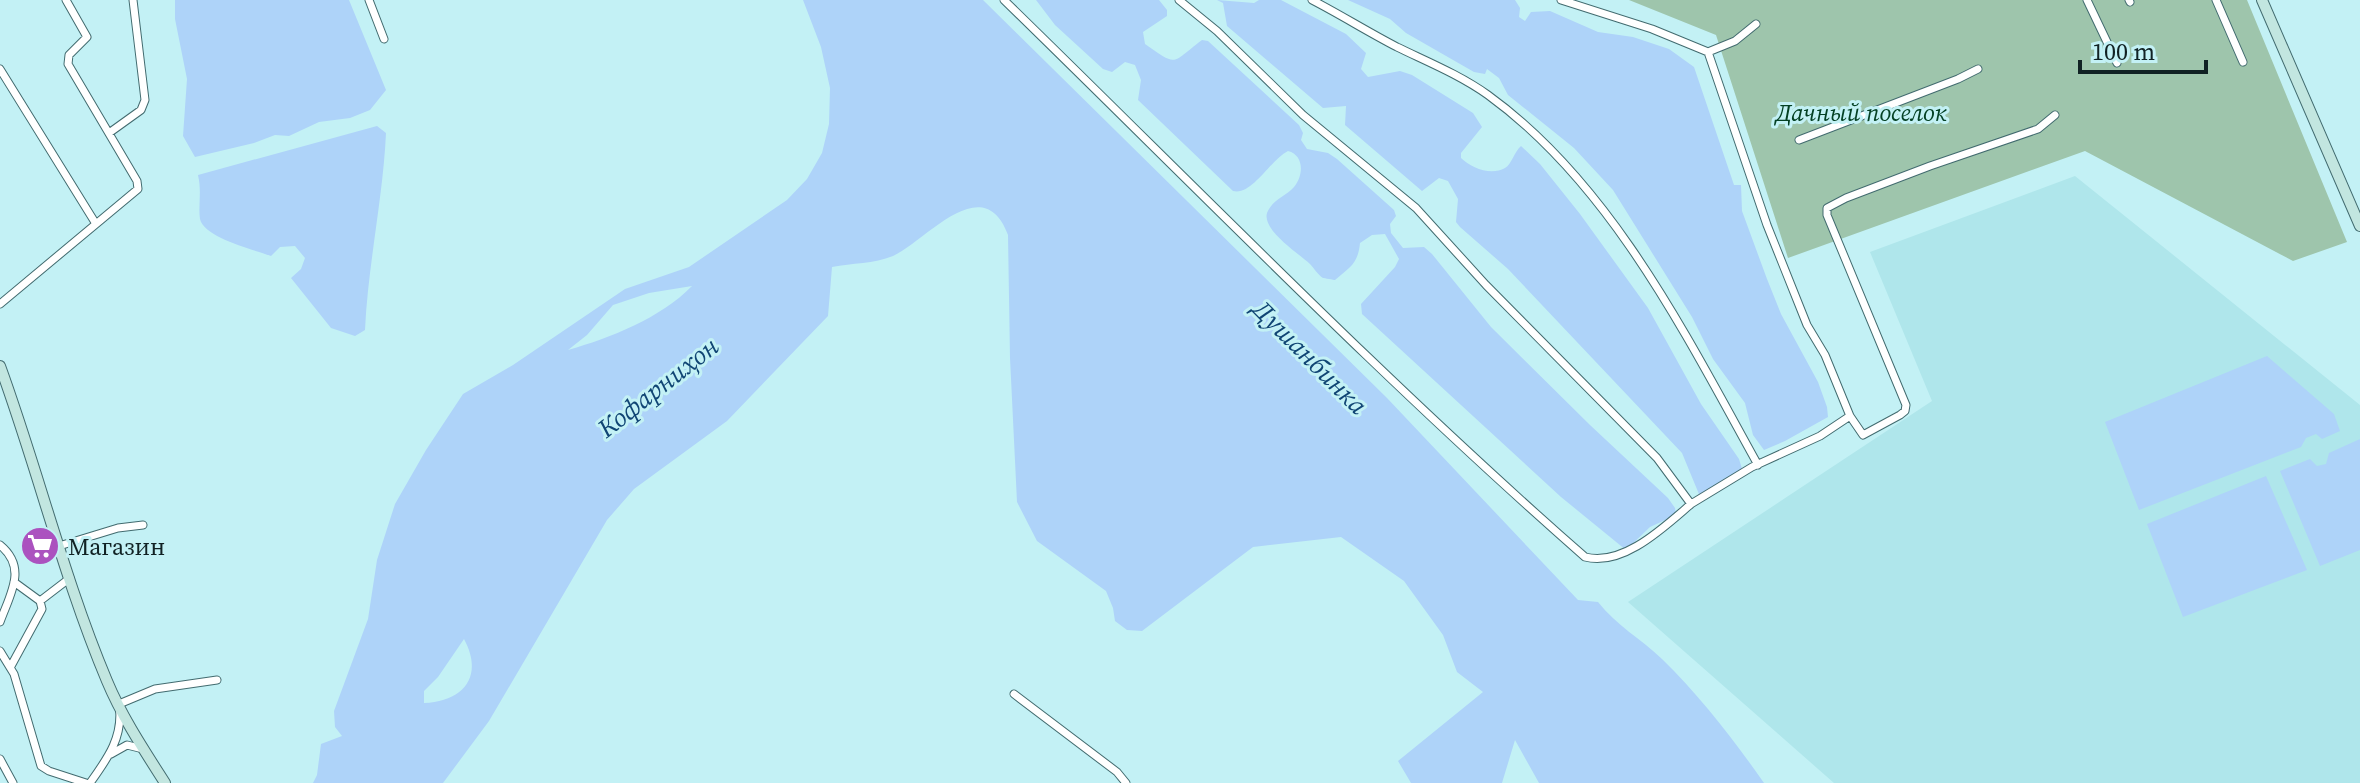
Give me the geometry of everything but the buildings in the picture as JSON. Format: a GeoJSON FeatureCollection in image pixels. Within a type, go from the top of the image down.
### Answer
{"type":"FeatureCollection","features":[{"type":"Feature","properties":{"kind":"main road"},"geometry":{"type":"LineString","coordinates":[[2262,0],[2360,226]]}},
{"type":"Feature","properties":{"kind":"main road"},"geometry":{"type":"LineString","coordinates":[[1,375],[93,644],[119,704],[165,783]]}},
{"type":"Feature","properties":{"kind":"street"},"geometry":{"type":"LineString","coordinates":[[0,304],[138,189],[137,181],[68,64],[69,55],[87,37],[66,0]]}},
{"type":"Feature","properties":{"kind":"street"},"geometry":{"type":"LineString","coordinates":[[109,133],[141,110],[145,100],[133,0]]}},
{"type":"Feature","properties":{"kind":"street"},"geometry":{"type":"LineString","coordinates":[[369,0],[384,39]]}},
{"type":"Feature","properties":{"kind":"street"},"geometry":{"type":"LineString","coordinates":[[1004,0],[1165,161],[1425,412],[1585,557],[1604,559],[1626,554],[1691,504],[1758,465],[1820,436],[1850,416]]}},
{"type":"Feature","properties":{"kind":"street"},"geometry":{"type":"LineString","coordinates":[[1179,0],[1217,31],[1303,115],[1416,208],[1486,285],[1657,458],[1691,504]]}},
{"type":"Feature","properties":{"kind":"street"},"geometry":{"type":"LineString","coordinates":[[1312,0],[1447,70],[1488,95],[1572,172],[1613,223],[1672,315],[1758,465]]}},
{"type":"Feature","properties":{"kind":"street"},"geometry":{"type":"LineString","coordinates":[[1561,0],[1652,29],[1708,52],[1735,41],[1756,24]]}},
{"type":"Feature","properties":{"kind":"street"},"geometry":{"type":"LineString","coordinates":[[2087,0],[2117,63]]}},
{"type":"Feature","properties":{"kind":"street"},"geometry":{"type":"LineString","coordinates":[[2216,0],[2243,62]]}},
{"type":"Feature","properties":{"kind":"street"},"geometry":{"type":"LineString","coordinates":[[1708,52],[1767,225],[1807,325],[1825,355],[1850,416],[1863,435],[1900,415],[1906,405],[1827,215],[1827,208],[1902,176],[2038,129],[2055,115]]}},
{"type":"Feature","properties":{"kind":"street"},"geometry":{"type":"LineString","coordinates":[[0,69],[96,224]]}},
{"type":"Feature","properties":{"kind":"street"},"geometry":{"type":"LineString","coordinates":[[1799,140],[1978,69]]}},
{"type":"Feature","properties":{"kind":"street"},"geometry":{"type":"LineString","coordinates":[[59,546],[118,528],[143,525]]}},
{"type":"Feature","properties":{"kind":"street"},"geometry":{"type":"LineString","coordinates":[[0,545],[14,560],[14,582],[0,622]]}},
{"type":"Feature","properties":{"kind":"street"},"geometry":{"type":"LineString","coordinates":[[40,601],[70,578]]}},
{"type":"Feature","properties":{"kind":"street"},"geometry":{"type":"LineString","coordinates":[[11,666],[42,609],[40,601],[14,582]]}},
{"type":"Feature","properties":{"kind":"street"},"geometry":{"type":"LineString","coordinates":[[0,651],[11,666],[41,766],[88,783],[110,756],[127,745],[144,749]]}},
{"type":"Feature","properties":{"kind":"street"},"geometry":{"type":"LineString","coordinates":[[110,756],[119,732],[119,704],[155,689],[217,680]]}},
{"type":"Feature","properties":{"kind":"street"},"geometry":{"type":"LineString","coordinates":[[1014,694],[1117,772],[1126,783]]}},
{"type":"Feature","properties":{"kind":"street"},"geometry":{"type":"LineString","coordinates":[[0,759],[13,783]]}},
{"type":"Feature","properties":{"kind":"shaded area"},"geometry":{"type":"Polygon","coordinates":[[[2075,176],[2360,405],[2360,783],[1834,783],[1628,602],[1932,401],[1870,252],[2075,176]]]}},
{"type":"Feature","properties":{"kind":"green space","name":"Дачный поселок"},"geometry":{"type":"Polygon","coordinates":[[[1629,0],[2247,0],[2347,242],[2293,261],[2085,151],[1788,258],[1716,35],[1629,0]]]}},
{"type":"Feature","properties":{"kind":"water"},"geometry":{"type":"Polygon","coordinates":[[[175,0],[349,0],[386,90],[370,110],[350,118],[319,122],[289,136],[275,135],[195,157],[183,136],[187,79],[175,19],[175,0]]]}},
{"type":"Feature","properties":{"kind":"water"},"geometry":{"type":"Polygon","coordinates":[[[803,0],[983,0],[1387,398],[1578,600],[1598,602],[1662,659],[1716,719],[1764,783],[1539,783],[1515,740],[1502,783],[1411,783],[1398,761],[1483,692],[1457,672],[1443,635],[1404,581],[1341,537],[1253,547],[1142,631],[1127,630],[1115,621],[1106,591],[1037,541],[1017,502],[1008,235],[997,216],[984,208],[953,215],[886,259],[832,267],[828,316],[727,421],[634,489],[607,520],[489,721],[443,783],[313,783],[321,744],[342,736],[335,727],[334,711],[368,619],[377,560],[395,504],[463,394],[513,365],[625,289],[689,267],[787,200],[807,179],[822,153],[829,124],[830,88],[821,47],[803,0]],[[692,286],[649,293],[613,305],[587,335],[568,350],[634,326],[665,308],[692,286]],[[464,639],[438,677],[424,691],[424,703],[450,697],[460,692],[466,684],[472,664],[464,639]]]}},
{"type":"Feature","properties":{"kind":"water"},"geometry":{"type":"Polygon","coordinates":[[[1036,0],[1159,0],[1167,10],[1167,16],[1143,32],[1145,44],[1164,57],[1175,60],[1202,40],[1208,41],[1299,125],[1303,133],[1301,140],[1307,149],[1328,153],[1337,159],[1394,210],[1396,216],[1390,224],[1391,233],[1403,248],[1424,247],[1432,254],[1491,327],[1668,498],[1676,515],[1650,527],[1626,550],[1561,497],[1362,314],[1361,304],[1399,259],[1385,234],[1372,235],[1360,243],[1355,261],[1335,280],[1323,278],[1275,234],[1267,220],[1272,205],[1297,182],[1301,166],[1293,153],[1288,151],[1281,156],[1247,188],[1233,191],[1138,100],[1141,80],[1135,65],[1125,62],[1112,72],[1103,69],[1055,25],[1036,0]]]}},
{"type":"Feature","properties":{"kind":"water"},"geometry":{"type":"Polygon","coordinates":[[[1217,0],[1254,3],[1259,0],[1281,0],[1346,34],[1366,53],[1361,69],[1368,77],[1400,71],[1412,75],[1473,113],[1482,127],[1461,153],[1461,158],[1476,168],[1494,171],[1505,168],[1521,146],[1540,164],[1580,214],[1648,308],[1701,404],[1739,459],[1743,472],[1701,499],[1682,453],[1508,269],[1456,222],[1458,199],[1448,181],[1439,178],[1422,191],[1345,125],[1346,106],[1323,108],[1227,26],[1223,3],[1217,0]]]}},
{"type":"Feature","properties":{"kind":"water"},"geometry":{"type":"Polygon","coordinates":[[[1348,0],[1515,0],[1520,8],[1519,17],[1525,21],[1531,12],[1550,11],[1598,32],[1633,37],[1669,49],[1694,67],[1734,185],[1741,185],[1742,211],[1767,279],[1781,314],[1818,382],[1828,417],[1764,450],[1753,435],[1745,403],[1713,359],[1692,317],[1613,190],[1574,148],[1508,95],[1499,78],[1487,69],[1485,74],[1474,72],[1406,33],[1390,19],[1348,0]]]}},
{"type":"Feature","properties":{"kind":"water"},"geometry":{"type":"Polygon","coordinates":[[[377,126],[386,133],[382,182],[365,330],[355,336],[331,328],[291,278],[301,269],[305,258],[295,246],[280,247],[271,256],[220,237],[204,226],[200,219],[198,175],[377,126]]]}},
{"type":"Feature","properties":{"kind":"water"},"geometry":{"type":"Polygon","coordinates":[[[2267,356],[2334,414],[2340,431],[2322,439],[2316,434],[2306,438],[2301,447],[2139,510],[2105,422],[2267,356]]]}},
{"type":"Feature","properties":{"kind":"water"},"geometry":{"type":"Polygon","coordinates":[[[2360,439],[2360,550],[2320,566],[2280,471],[2310,459],[2317,466],[2326,464],[2329,453],[2360,439]]]}},
{"type":"Feature","properties":{"kind":"water"},"geometry":{"type":"Polygon","coordinates":[[[2266,476],[2307,570],[2183,617],[2147,524],[2266,476]]]}},
{"type":"Feature","properties":{"kind":"place","name":"Магазин"},"geometry":{"type":"Point","coordinates":[40,546]}},
{"type":"Feature","properties":{"kind":"water label","name":"Душанбинка"},"geometry":{"type":"Point","coordinates":[1310,357]}},
{"type":"Feature","properties":{"kind":"water label","name":"Кофарниҳон"},"geometry":{"type":"Point","coordinates":[658,387]}}]}
